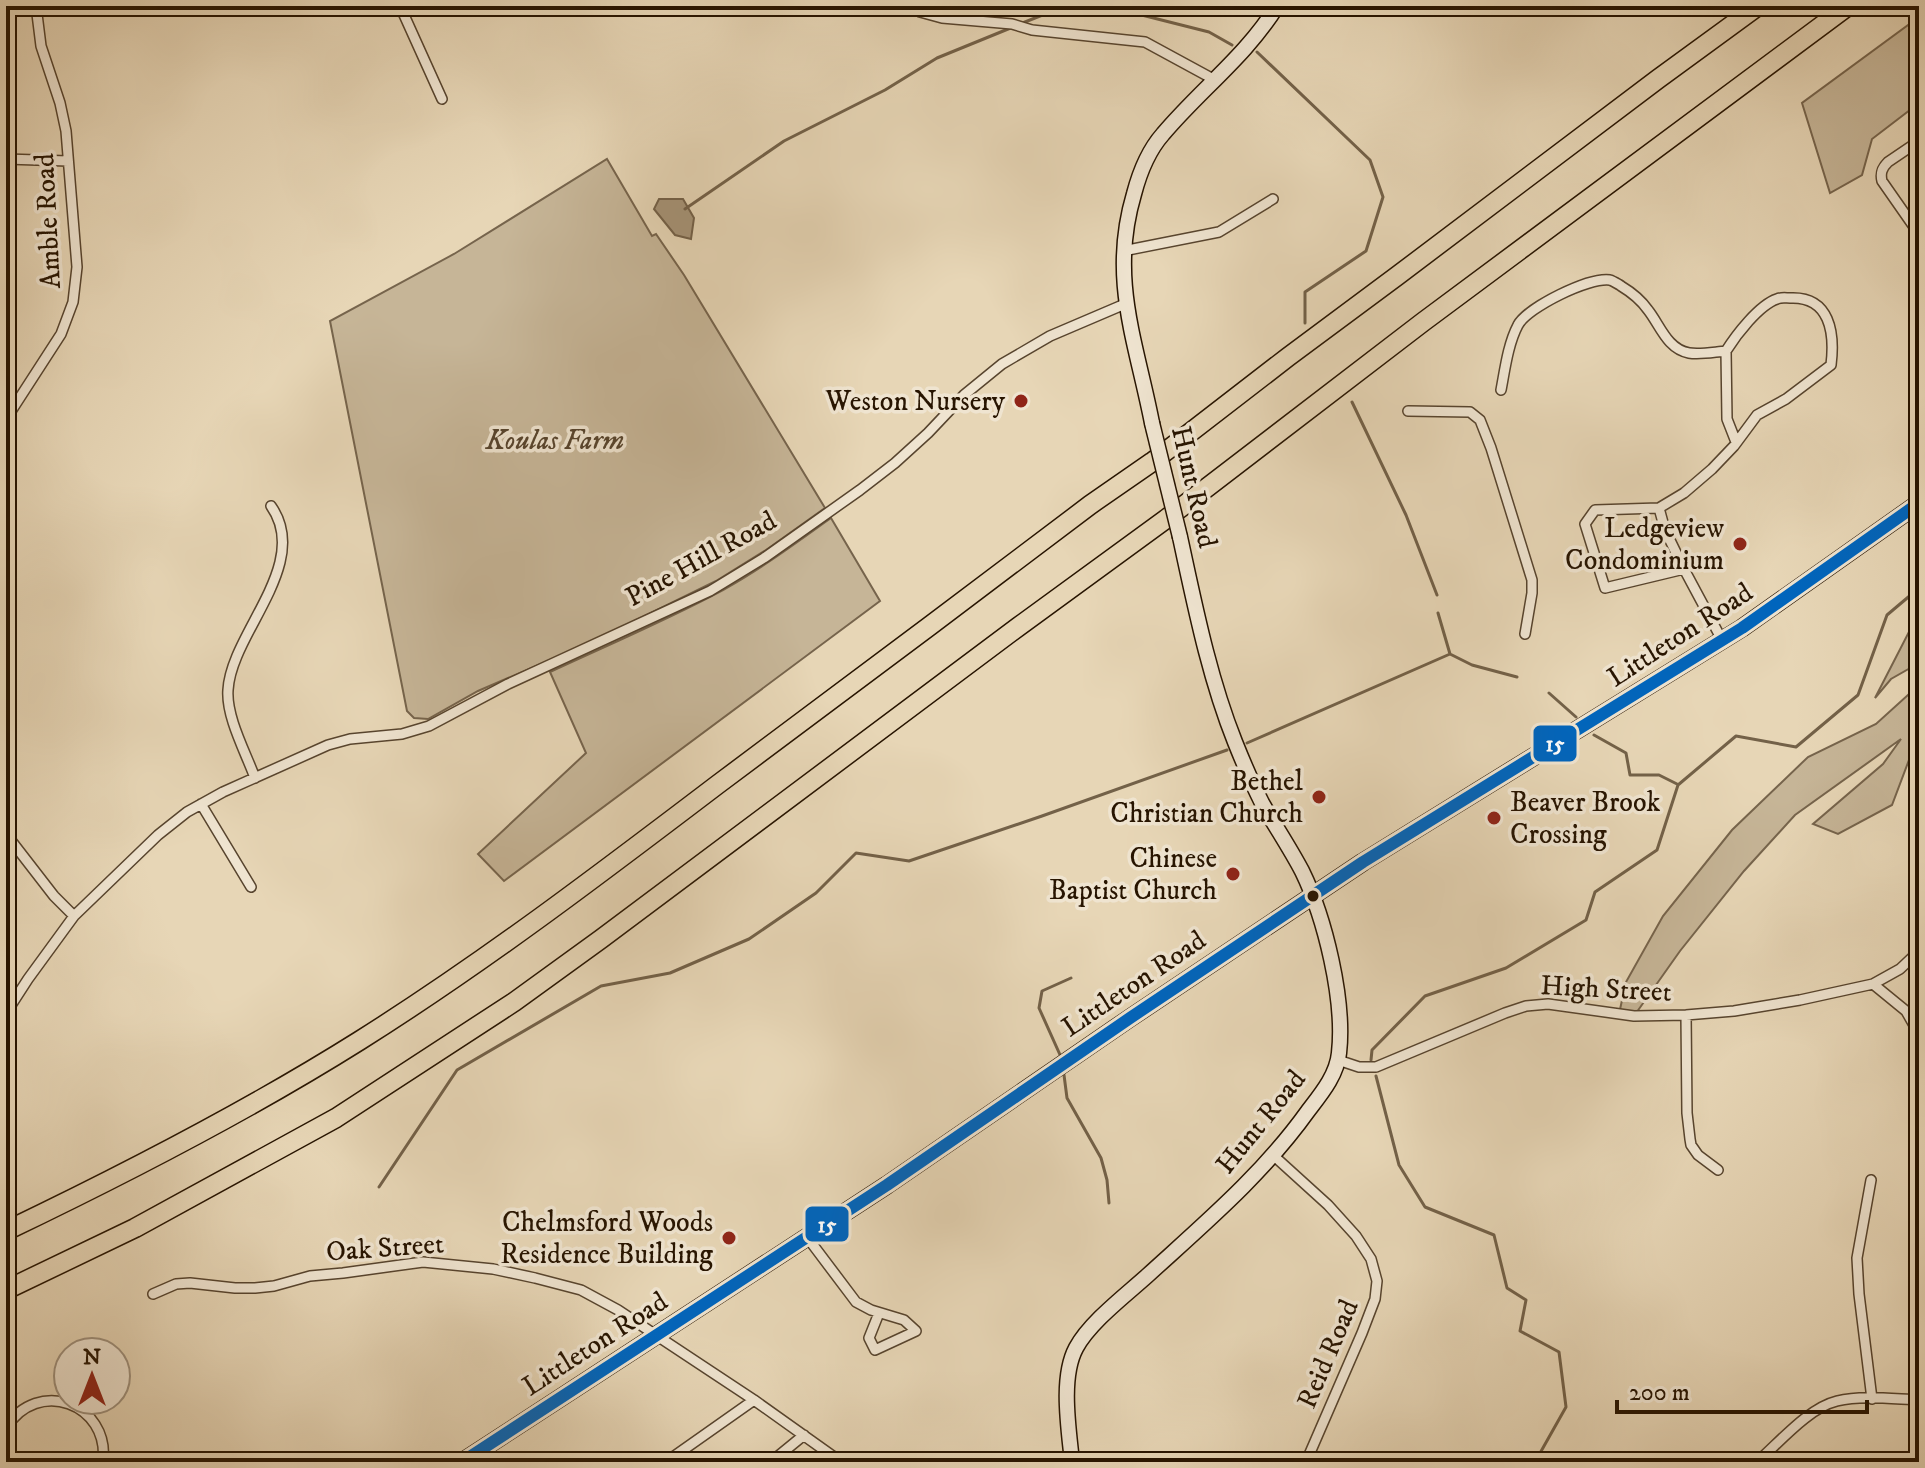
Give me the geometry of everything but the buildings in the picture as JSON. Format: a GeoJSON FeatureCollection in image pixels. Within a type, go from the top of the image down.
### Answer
{"type":"FeatureCollection","features":[{"type":"Feature","properties":{"kind":"highway"},"geometry":{"type":"LineString","coordinates":[[6,1290],[135,1228],[336,1118],[514,1002],[1166,519],[1423,322],[1850,6]]}},
{"type":"Feature","properties":{"kind":"highway"},"geometry":{"type":"LineString","coordinates":[[6,1231],[221,1123],[437,991],[1152,462],[1753,9]]}},
{"type":"Feature","properties":{"kind":"main road","name":"Littleton Road"},"geometry":{"type":"LineString","coordinates":[[468,1461],[1363,862],[1722,640],[1919,503]]}},
{"type":"Feature","properties":{"kind":"street","name":"Amble Road"},"geometry":{"type":"LineString","coordinates":[[6,419],[61,334],[73,302],[77,267],[66,131],[41,46],[36,6]]}},
{"type":"Feature","properties":{"kind":"street"},"geometry":{"type":"LineString","coordinates":[[400,6],[442,99]]}},
{"type":"Feature","properties":{"kind":"street"},"geometry":{"type":"LineString","coordinates":[[911,6],[942,18],[1145,42],[1215,80]]}},
{"type":"Feature","properties":{"kind":"street"},"geometry":{"type":"LineString","coordinates":[[1125,304],[1123,251],[1131,203],[1150,150],[1256,37],[1277,6]]}},
{"type":"Feature","properties":{"kind":"street"},"geometry":{"type":"LineString","coordinates":[[1919,141],[1888,162],[1881,173],[1882,181],[1919,233]]}},
{"type":"Feature","properties":{"kind":"street"},"geometry":{"type":"LineString","coordinates":[[6,159],[68,161]]}},
{"type":"Feature","properties":{"kind":"street"},"geometry":{"type":"LineString","coordinates":[[1123,251],[1219,232],[1273,199]]}},
{"type":"Feature","properties":{"kind":"street"},"geometry":{"type":"LineString","coordinates":[[1501,390],[1519,322],[1556,297],[1594,281],[1610,280],[1633,294],[1673,346],[1688,353],[1726,351]]}},
{"type":"Feature","properties":{"kind":"street"},"geometry":{"type":"LineString","coordinates":[[1684,569],[1605,588],[1585,524],[1595,510],[1659,508],[1684,493],[1712,469],[1736,442],[1757,415],[1786,399],[1831,365],[1834,343],[1830,326],[1826,317],[1805,297],[1777,299],[1739,329],[1726,351],[1727,419],[1736,442]]}},
{"type":"Feature","properties":{"kind":"street","name":"Hunt Road"},"geometry":{"type":"LineString","coordinates":[[1072,1462],[1068,1374],[1075,1350],[1112,1308],[1274,1156],[1325,1088],[1338,1060],[1341,1027],[1338,997],[1312,896],[1261,800],[1235,740],[1213,672],[1125,304]]}},
{"type":"Feature","properties":{"kind":"street","name":"Pine Hill Road"},"geometry":{"type":"LineString","coordinates":[[6,1013],[74,916],[166,828],[201,804],[342,740],[402,734],[429,726],[508,684],[710,591],[821,520],[895,463],[964,395],[1002,364],[1050,336],[1125,304]]}},
{"type":"Feature","properties":{"kind":"street"},"geometry":{"type":"LineString","coordinates":[[1408,411],[1470,412],[1480,420],[1532,580],[1525,634]]}},
{"type":"Feature","properties":{"kind":"street"},"geometry":{"type":"LineString","coordinates":[[255,778],[230,711],[228,691],[234,663],[270,588],[280,559],[282,531],[271,506]]}},
{"type":"Feature","properties":{"kind":"street"},"geometry":{"type":"LineString","coordinates":[[1659,508],[1665,530],[1722,640]]}},
{"type":"Feature","properties":{"kind":"street"},"geometry":{"type":"LineString","coordinates":[[201,804],[251,887]]}},
{"type":"Feature","properties":{"kind":"street"},"geometry":{"type":"LineString","coordinates":[[6,834],[54,896],[74,916]]}},
{"type":"Feature","properties":{"kind":"street","name":"High Street"},"geometry":{"type":"LineString","coordinates":[[1338,1060],[1359,1067],[1376,1067],[1505,1013],[1537,1005],[1560,1005],[1634,1016],[1686,1015],[1764,1007],[1873,984],[1900,969],[1919,951]]}},
{"type":"Feature","properties":{"kind":"street"},"geometry":{"type":"LineString","coordinates":[[1873,984],[1906,1011],[1919,1034]]}},
{"type":"Feature","properties":{"kind":"street"},"geometry":{"type":"LineString","coordinates":[[1686,1015],[1687,1113],[1691,1145],[1698,1155],[1718,1170]]}},
{"type":"Feature","properties":{"kind":"street","name":"Reid Road"},"geometry":{"type":"LineString","coordinates":[[1274,1156],[1328,1205],[1356,1236],[1371,1259],[1377,1281],[1375,1299],[1362,1333],[1306,1462]]}},
{"type":"Feature","properties":{"kind":"street"},"geometry":{"type":"LineString","coordinates":[[1871,1180],[1857,1258],[1872,1399]]}},
{"type":"Feature","properties":{"kind":"street"},"geometry":{"type":"LineString","coordinates":[[807,1237],[856,1302],[904,1320],[916,1331],[875,1350],[869,1338],[879,1313]]}},
{"type":"Feature","properties":{"kind":"street","name":"Oak Street"},"geometry":{"type":"LineString","coordinates":[[153,1294],[176,1284],[255,1288],[310,1276],[423,1262],[493,1269],[581,1290],[658,1335],[841,1462]]}},
{"type":"Feature","properties":{"kind":"street"},"geometry":{"type":"LineString","coordinates":[[6,1428],[14,1416],[30,1405],[49,1400],[68,1403],[85,1413],[97,1426],[104,1447],[103,1462]]}},
{"type":"Feature","properties":{"kind":"street"},"geometry":{"type":"LineString","coordinates":[[666,1462],[754,1400]]}},
{"type":"Feature","properties":{"kind":"street"},"geometry":{"type":"LineString","coordinates":[[1757,1462],[1821,1407],[1838,1401],[1919,1400]]}},
{"type":"Feature","properties":{"kind":"street"},"geometry":{"type":"LineString","coordinates":[[771,1462],[804,1435]]}},
{"type":"Feature","properties":{"kind":"green space"},"geometry":{"type":"Polygon","coordinates":[[[1919,17],[1919,103],[1872,139],[1862,175],[1830,193],[1802,103],[1919,17]]]}},
{"type":"Feature","properties":{"kind":"green space","name":"Koulas Farm"},"geometry":{"type":"Polygon","coordinates":[[[607,159],[652,236],[656,234],[684,275],[825,508],[716,581],[594,641],[478,691],[428,719],[414,718],[407,711],[330,321],[454,254],[607,159]]]}},
{"type":"Feature","properties":{"kind":"green space"},"geometry":{"type":"Polygon","coordinates":[[[831,518],[880,601],[504,881],[478,854],[586,753],[550,672],[723,590],[765,565],[831,518]]]}},
{"type":"Feature","properties":{"kind":"green space"},"geometry":{"type":"Polygon","coordinates":[[[1919,618],[1919,663],[1891,679],[1875,698],[1913,624],[1919,618]]]}},
{"type":"Feature","properties":{"kind":"green space"},"geometry":{"type":"Polygon","coordinates":[[[1919,685],[1919,752],[1912,752],[1892,805],[1838,834],[1813,824],[1883,764],[1901,739],[1795,815],[1744,871],[1680,951],[1634,1016],[1619,1014],[1626,982],[1663,916],[1732,830],[1808,757],[1876,724],[1919,685]]]}},
{"type":"Feature","properties":{"kind":"shaded area"},"geometry":{"type":"Polygon","coordinates":[[[659,199],[683,199],[694,218],[691,239],[675,235],[654,209],[659,199]]]}},
{"type":"Feature","properties":{"kind":"waterway"},"geometry":{"type":"LineString","coordinates":[[1020,24],[1065,6]]}},
{"type":"Feature","properties":{"kind":"waterway"},"geometry":{"type":"LineString","coordinates":[[1106,6],[1209,32],[1232,45]]}},
{"type":"Feature","properties":{"kind":"waterway"},"geometry":{"type":"LineString","coordinates":[[685,209],[784,141],[885,90],[937,58],[1013,27]]}},
{"type":"Feature","properties":{"kind":"waterway"},"geometry":{"type":"LineString","coordinates":[[1257,52],[1370,160],[1383,197],[1366,251],[1305,292],[1305,323]]}},
{"type":"Feature","properties":{"kind":"waterway"},"geometry":{"type":"LineString","coordinates":[[1352,402],[1406,515],[1437,595]]}},
{"type":"Feature","properties":{"kind":"waterway"},"geometry":{"type":"LineString","coordinates":[[1371,1060],[1372,1050],[1425,996],[1506,968],[1586,920],[1595,892],[1657,850],[1678,785],[1736,736],[1796,747],[1858,695],[1887,615],[1919,588]]}},
{"type":"Feature","properties":{"kind":"waterway"},"geometry":{"type":"LineString","coordinates":[[1438,613],[1450,654],[1472,665],[1517,677]]}},
{"type":"Feature","properties":{"kind":"waterway"},"geometry":{"type":"LineString","coordinates":[[1247,743],[1450,654]]}},
{"type":"Feature","properties":{"kind":"waterway"},"geometry":{"type":"LineString","coordinates":[[1549,693],[1576,717]]}},
{"type":"Feature","properties":{"kind":"waterway"},"geometry":{"type":"LineString","coordinates":[[1594,735],[1626,753],[1630,775],[1659,775],[1677,784]]}},
{"type":"Feature","properties":{"kind":"waterway"},"geometry":{"type":"LineString","coordinates":[[379,1187],[457,1070],[601,986],[670,973],[749,939],[816,893],[856,853],[909,861],[1227,750]]}},
{"type":"Feature","properties":{"kind":"waterway"},"geometry":{"type":"LineString","coordinates":[[1061,1057],[1039,1008],[1042,991],[1071,978]]}},
{"type":"Feature","properties":{"kind":"waterway"},"geometry":{"type":"LineString","coordinates":[[1064,1075],[1067,1098],[1101,1158],[1109,1203]]}},
{"type":"Feature","properties":{"kind":"waterway"},"geometry":{"type":"LineString","coordinates":[[1376,1076],[1399,1165],[1425,1207],[1494,1235],[1507,1288],[1526,1300],[1520,1331],[1559,1352],[1566,1407],[1535,1462]]}},
{"type":"Feature","properties":{"kind":"transit line","name":"15"},"geometry":{"type":"LineString","coordinates":[[462,1462],[887,1185],[1363,862],[1742,628],[1919,503]]}},
{"type":"Feature","properties":{"kind":"place","name":"Weston Nursery"},"geometry":{"type":"Point","coordinates":[1021,401]}},
{"type":"Feature","properties":{"kind":"place","name":"Ledgeview Condominium"},"geometry":{"type":"Point","coordinates":[1740,544]}},
{"type":"Feature","properties":{"kind":"place","name":"Bethel Christian Church"},"geometry":{"type":"Point","coordinates":[1319,797]}},
{"type":"Feature","properties":{"kind":"place","name":"Beaver Brook Crossing"},"geometry":{"type":"Point","coordinates":[1494,818]}},
{"type":"Feature","properties":{"kind":"place","name":"Chinese Baptist Church"},"geometry":{"type":"Point","coordinates":[1233,874]}},
{"type":"Feature","properties":{"kind":"place","name":"Chelmsford Woods Residence Building"},"geometry":{"type":"Point","coordinates":[729,1238]}}]}
